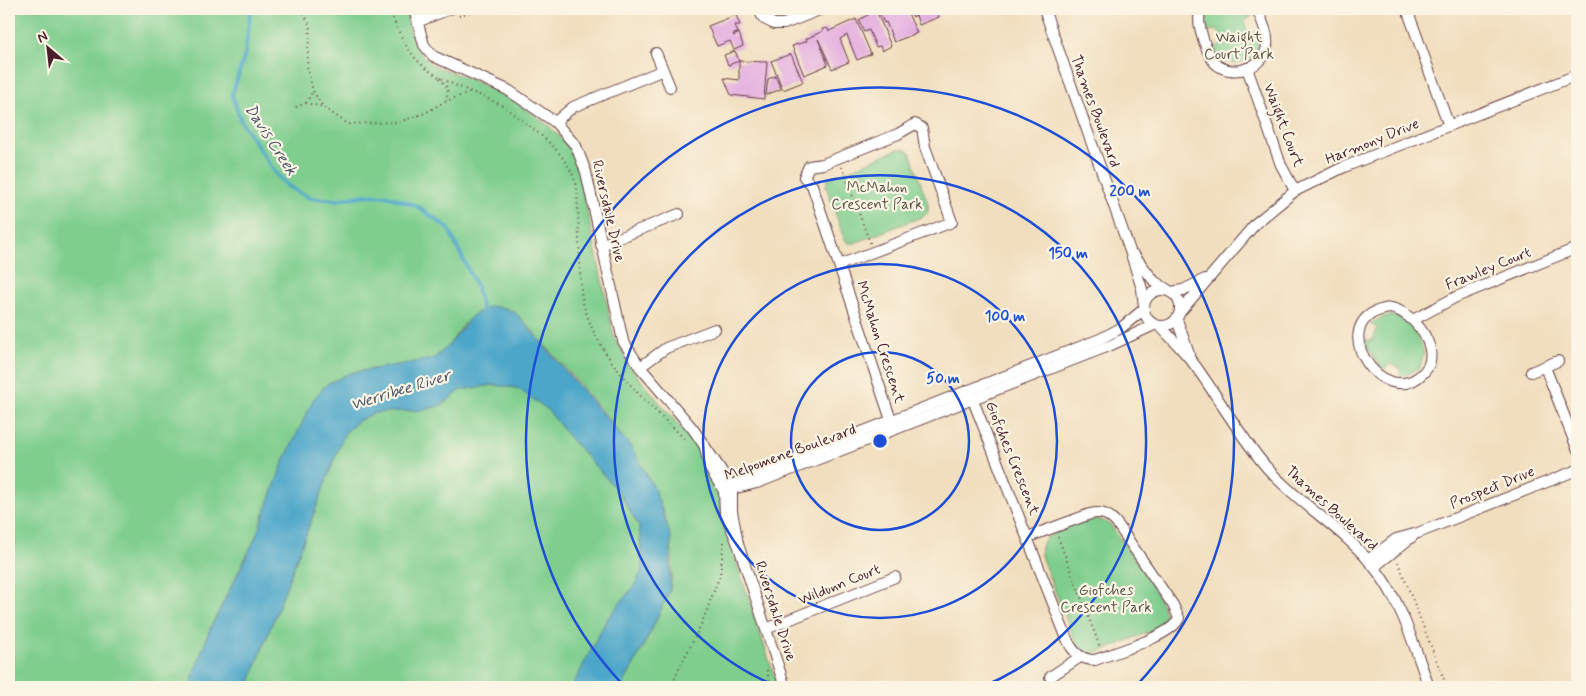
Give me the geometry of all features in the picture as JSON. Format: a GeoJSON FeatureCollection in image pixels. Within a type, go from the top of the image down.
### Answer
{"type":"FeatureCollection","features":[{"type":"Feature","properties":{"kind":"street","name":"Riversdale Drive"},"geometry":{"type":"LineString","coordinates":[[414,9],[416,22],[424,45],[433,56],[491,81],[555,122],[571,138],[584,162],[620,335],[640,367],[705,446],[709,467],[729,490],[725,513],[738,544],[785,687]]}},
{"type":"Feature","properties":{"kind":"street"},"geometry":{"type":"LineString","coordinates":[[416,22],[450,9]]}},
{"type":"Feature","properties":{"kind":"street"},"geometry":{"type":"LineString","coordinates":[[758,9],[764,19],[780,24],[822,9]]}},
{"type":"Feature","properties":{"kind":"street","name":"Thames Boulevard"},"geometry":{"type":"LineString","coordinates":[[1044,9],[1130,251],[1142,289],[1144,308]]}},
{"type":"Feature","properties":{"kind":"street"},"geometry":{"type":"LineString","coordinates":[[1201,9],[1200,30],[1211,58],[1227,70],[1247,68],[1260,61],[1267,49],[1267,38],[1257,9]]}},
{"type":"Feature","properties":{"kind":"street"},"geometry":{"type":"LineString","coordinates":[[1407,9],[1449,126]]}},
{"type":"Feature","properties":{"kind":"street"},"geometry":{"type":"LineString","coordinates":[[656,53],[661,71],[670,87]]}},
{"type":"Feature","properties":{"kind":"street","name":"Waight Court"},"geometry":{"type":"LineString","coordinates":[[1247,68],[1281,165],[1295,192]]}},
{"type":"Feature","properties":{"kind":"street"},"geometry":{"type":"LineString","coordinates":[[555,122],[573,107],[661,71]]}},
{"type":"Feature","properties":{"kind":"street","name":"Harmony Drive"},"geometry":{"type":"LineString","coordinates":[[1179,316],[1207,278],[1256,223],[1295,192],[1322,176],[1577,75]]}},
{"type":"Feature","properties":{"kind":"street","name":"McMahon Crescent"},"geometry":{"type":"LineString","coordinates":[[839,265],[952,222],[925,147],[922,128],[915,124],[898,134],[839,158],[823,164],[809,166],[804,177],[812,185],[839,265],[893,425]]}},
{"type":"Feature","properties":{"kind":"street"},"geometry":{"type":"LineString","coordinates":[[601,245],[679,214]]}},
{"type":"Feature","properties":{"kind":"street","name":"Frawley Court"},"geometry":{"type":"LineString","coordinates":[[1413,320],[1456,297],[1577,248]]}},
{"type":"Feature","properties":{"kind":"street","name":"Thames Boulevard"},"geometry":{"type":"LineString","coordinates":[[1130,251],[1154,281],[1169,291]]}},
{"type":"Feature","properties":{"kind":"street","name":"Harmony Drive"},"geometry":{"type":"LineString","coordinates":[[1169,291],[1183,290],[1207,278]]}},
{"type":"Feature","properties":{"kind":"street"},"geometry":{"type":"LineString","coordinates":[[1169,291],[1179,300],[1179,316],[1173,324],[1157,326],[1146,318],[1144,308],[1152,293],[1169,291]]}},
{"type":"Feature","properties":{"kind":"street","name":"Melpomene Boulevard"},"geometry":{"type":"LineString","coordinates":[[971,395],[1121,328],[1144,308]]}},
{"type":"Feature","properties":{"kind":"street"},"geometry":{"type":"LineString","coordinates":[[1384,309],[1399,309],[1413,320],[1428,343],[1432,356],[1430,363],[1422,375],[1415,379],[1392,384],[1378,375],[1366,359],[1358,343],[1358,331],[1364,319],[1384,309]]}},
{"type":"Feature","properties":{"kind":"street","name":"Thames Boulevard"},"geometry":{"type":"LineString","coordinates":[[1179,316],[1193,363]]}},
{"type":"Feature","properties":{"kind":"street","name":"Thames Boulevard"},"geometry":{"type":"LineString","coordinates":[[1157,326],[1193,363],[1245,440],[1270,471],[1371,563],[1398,606],[1429,687]]}},
{"type":"Feature","properties":{"kind":"street","name":"Melpomene Boulevard"},"geometry":{"type":"LineString","coordinates":[[729,490],[746,477],[1109,346],[1157,326]]}},
{"type":"Feature","properties":{"kind":"street"},"geometry":{"type":"LineString","coordinates":[[640,367],[666,348],[715,329]]}},
{"type":"Feature","properties":{"kind":"street"},"geometry":{"type":"LineString","coordinates":[[1531,372],[1558,361]]}},
{"type":"Feature","properties":{"kind":"street"},"geometry":{"type":"LineString","coordinates":[[1545,367],[1577,448]]}},
{"type":"Feature","properties":{"kind":"street","name":"Giofches Crescent"},"geometry":{"type":"LineString","coordinates":[[971,395],[1071,647],[1080,657],[1090,660],[1103,656],[1170,630],[1177,622],[1177,611],[1118,525],[1108,515],[1096,512],[1028,537]]}},
{"type":"Feature","properties":{"kind":"street","name":"Prospect Drive"},"geometry":{"type":"LineString","coordinates":[[1371,563],[1396,540],[1577,470]]}},
{"type":"Feature","properties":{"kind":"street","name":"Prospect Drive"},"geometry":{"type":"LineString","coordinates":[[1371,563],[1392,552],[1418,533]]}},
{"type":"Feature","properties":{"kind":"street","name":"Wildunn Court"},"geometry":{"type":"LineString","coordinates":[[766,628],[895,577]]}},
{"type":"Feature","properties":{"kind":"street"},"geometry":{"type":"LineString","coordinates":[[1050,677],[1080,657]]}},
{"type":"Feature","properties":{"kind":"path"},"geometry":{"type":"LineString","coordinates":[[302,9],[310,26],[307,66],[313,90],[323,107]]}},
{"type":"Feature","properties":{"kind":"path"},"geometry":{"type":"LineString","coordinates":[[389,9],[407,47],[420,63],[439,77],[498,103],[549,142],[572,172],[576,187],[581,292],[584,308],[592,330],[618,370],[691,445]]}},
{"type":"Feature","properties":{"kind":"path"},"geometry":{"type":"LineString","coordinates":[[439,77],[448,89],[446,100]]}},
{"type":"Feature","properties":{"kind":"path"},"geometry":{"type":"LineString","coordinates":[[306,103],[313,90]]}},
{"type":"Feature","properties":{"kind":"path"},"geometry":{"type":"LineString","coordinates":[[296,107],[306,103],[323,107],[348,124],[399,122],[425,113],[446,100],[471,92]]}},
{"type":"Feature","properties":{"kind":"path"},"geometry":{"type":"LineString","coordinates":[[839,158],[874,252]]}},
{"type":"Feature","properties":{"kind":"path"},"geometry":{"type":"LineString","coordinates":[[1054,527],[1103,656]]}},
{"type":"Feature","properties":{"kind":"path"},"geometry":{"type":"LineString","coordinates":[[670,687],[701,625],[720,575],[725,536],[729,551]]}},
{"type":"Feature","properties":{"kind":"path"},"geometry":{"type":"LineString","coordinates":[[1392,552],[1447,687]]}},
{"type":"Feature","properties":{"kind":"path"},"geometry":{"type":"LineString","coordinates":[[765,664],[770,687]]}},
{"type":"Feature","properties":{"kind":"green space"},"geometry":{"type":"Polygon","coordinates":[[[9,9],[406,9],[414,41],[420,53],[429,62],[439,68],[498,92],[545,123],[558,135],[577,163],[614,337],[634,372],[698,448],[720,492],[722,519],[778,687],[622,687],[647,639],[670,588],[672,551],[664,515],[650,481],[630,448],[606,416],[532,330],[516,313],[505,308],[482,309],[464,324],[448,346],[433,359],[350,373],[327,384],[283,463],[255,539],[210,629],[189,687],[9,687],[9,9]]]}},
{"type":"Feature","properties":{"kind":"green space","name":"Waight Court Park"},"geometry":{"type":"Polygon","coordinates":[[[1210,9],[1249,9],[1252,16],[1244,21],[1248,33],[1258,32],[1260,42],[1254,57],[1235,64],[1222,61],[1214,49],[1223,43],[1218,30],[1208,31],[1206,25],[1206,17],[1210,9]]]}},
{"type":"Feature","properties":{"kind":"green space","name":"McMahon Crescent Park"},"geometry":{"type":"Polygon","coordinates":[[[898,149],[905,149],[910,152],[928,204],[928,212],[924,216],[855,243],[848,243],[844,238],[826,186],[828,179],[898,149]]]}},
{"type":"Feature","properties":{"kind":"green space"},"geometry":{"type":"Polygon","coordinates":[[[1385,316],[1392,316],[1404,321],[1414,332],[1424,352],[1420,367],[1409,374],[1400,376],[1400,368],[1389,364],[1383,371],[1366,345],[1366,340],[1373,340],[1377,328],[1370,324],[1385,316]]]}},
{"type":"Feature","properties":{"kind":"green space"},"geometry":{"type":"Polygon","coordinates":[[[494,385],[517,388],[547,408],[569,437],[618,491],[639,526],[642,570],[635,585],[607,619],[572,687],[248,687],[344,434],[358,421],[374,413],[442,405],[461,390],[494,385]]]}},
{"type":"Feature","properties":{"kind":"green space","name":"Giofches Crescent Park"},"geometry":{"type":"Polygon","coordinates":[[[1098,519],[1110,524],[1144,573],[1160,601],[1165,613],[1165,620],[1152,631],[1106,650],[1088,653],[1077,646],[1042,559],[1041,549],[1045,540],[1055,533],[1098,519]]]}},
{"type":"Feature","properties":{"kind":"water","name":"Werribee River"},"geometry":{"type":"Polygon","coordinates":[[[490,306],[505,308],[516,313],[632,448],[654,488],[671,537],[670,589],[622,687],[572,687],[607,619],[635,585],[642,570],[639,526],[618,491],[569,437],[547,409],[517,388],[494,385],[461,390],[442,405],[425,410],[374,413],[358,421],[344,434],[248,687],[189,687],[210,629],[255,539],[283,463],[314,398],[327,384],[350,373],[433,359],[448,346],[472,316],[490,306]]]}},
{"type":"Feature","properties":{"kind":"building"},"geometry":{"type":"Polygon","coordinates":[[[886,9],[906,9],[917,33],[894,42],[886,22],[884,23],[879,12],[886,9]]]}},
{"type":"Feature","properties":{"kind":"building"},"geometry":{"type":"Polygon","coordinates":[[[910,9],[936,9],[939,17],[919,25],[916,15],[913,17],[910,9]]]}},
{"type":"Feature","properties":{"kind":"building"},"geometry":{"type":"Polygon","coordinates":[[[876,10],[891,46],[882,51],[880,46],[876,47],[869,30],[864,32],[859,20],[876,10]]]}},
{"type":"Feature","properties":{"kind":"building"},"geometry":{"type":"Polygon","coordinates":[[[736,15],[740,25],[735,25],[738,33],[733,34],[734,36],[739,33],[743,46],[734,50],[730,41],[717,46],[708,26],[736,15]]]}},
{"type":"Feature","properties":{"kind":"building"},"geometry":{"type":"Polygon","coordinates":[[[856,19],[871,54],[857,60],[847,35],[840,39],[849,62],[832,69],[818,39],[828,65],[804,75],[792,46],[807,41],[806,39],[823,31],[822,29],[827,28],[829,31],[856,19]]]}},
{"type":"Feature","properties":{"kind":"building"},"geometry":{"type":"Polygon","coordinates":[[[735,51],[739,61],[728,65],[724,55],[735,51]]]}},
{"type":"Feature","properties":{"kind":"building"},"geometry":{"type":"Polygon","coordinates":[[[791,54],[803,82],[783,90],[771,61],[791,54]]]}},
{"type":"Feature","properties":{"kind":"building"},"geometry":{"type":"Polygon","coordinates":[[[739,61],[767,62],[764,99],[731,95],[724,78],[739,80],[739,61]]]}},
{"type":"Feature","properties":{"kind":"building"},"geometry":{"type":"Polygon","coordinates":[[[775,76],[781,89],[766,95],[768,79],[775,76]]]}},
{"type":"Feature","properties":{"kind":"waterway","name":"Davis Creek"},"geometry":{"type":"LineString","coordinates":[[251,9],[245,54],[232,95],[241,121],[277,175],[289,187],[310,198],[337,200],[367,195],[388,196],[417,206],[448,228],[477,288],[483,313]]}}]}
